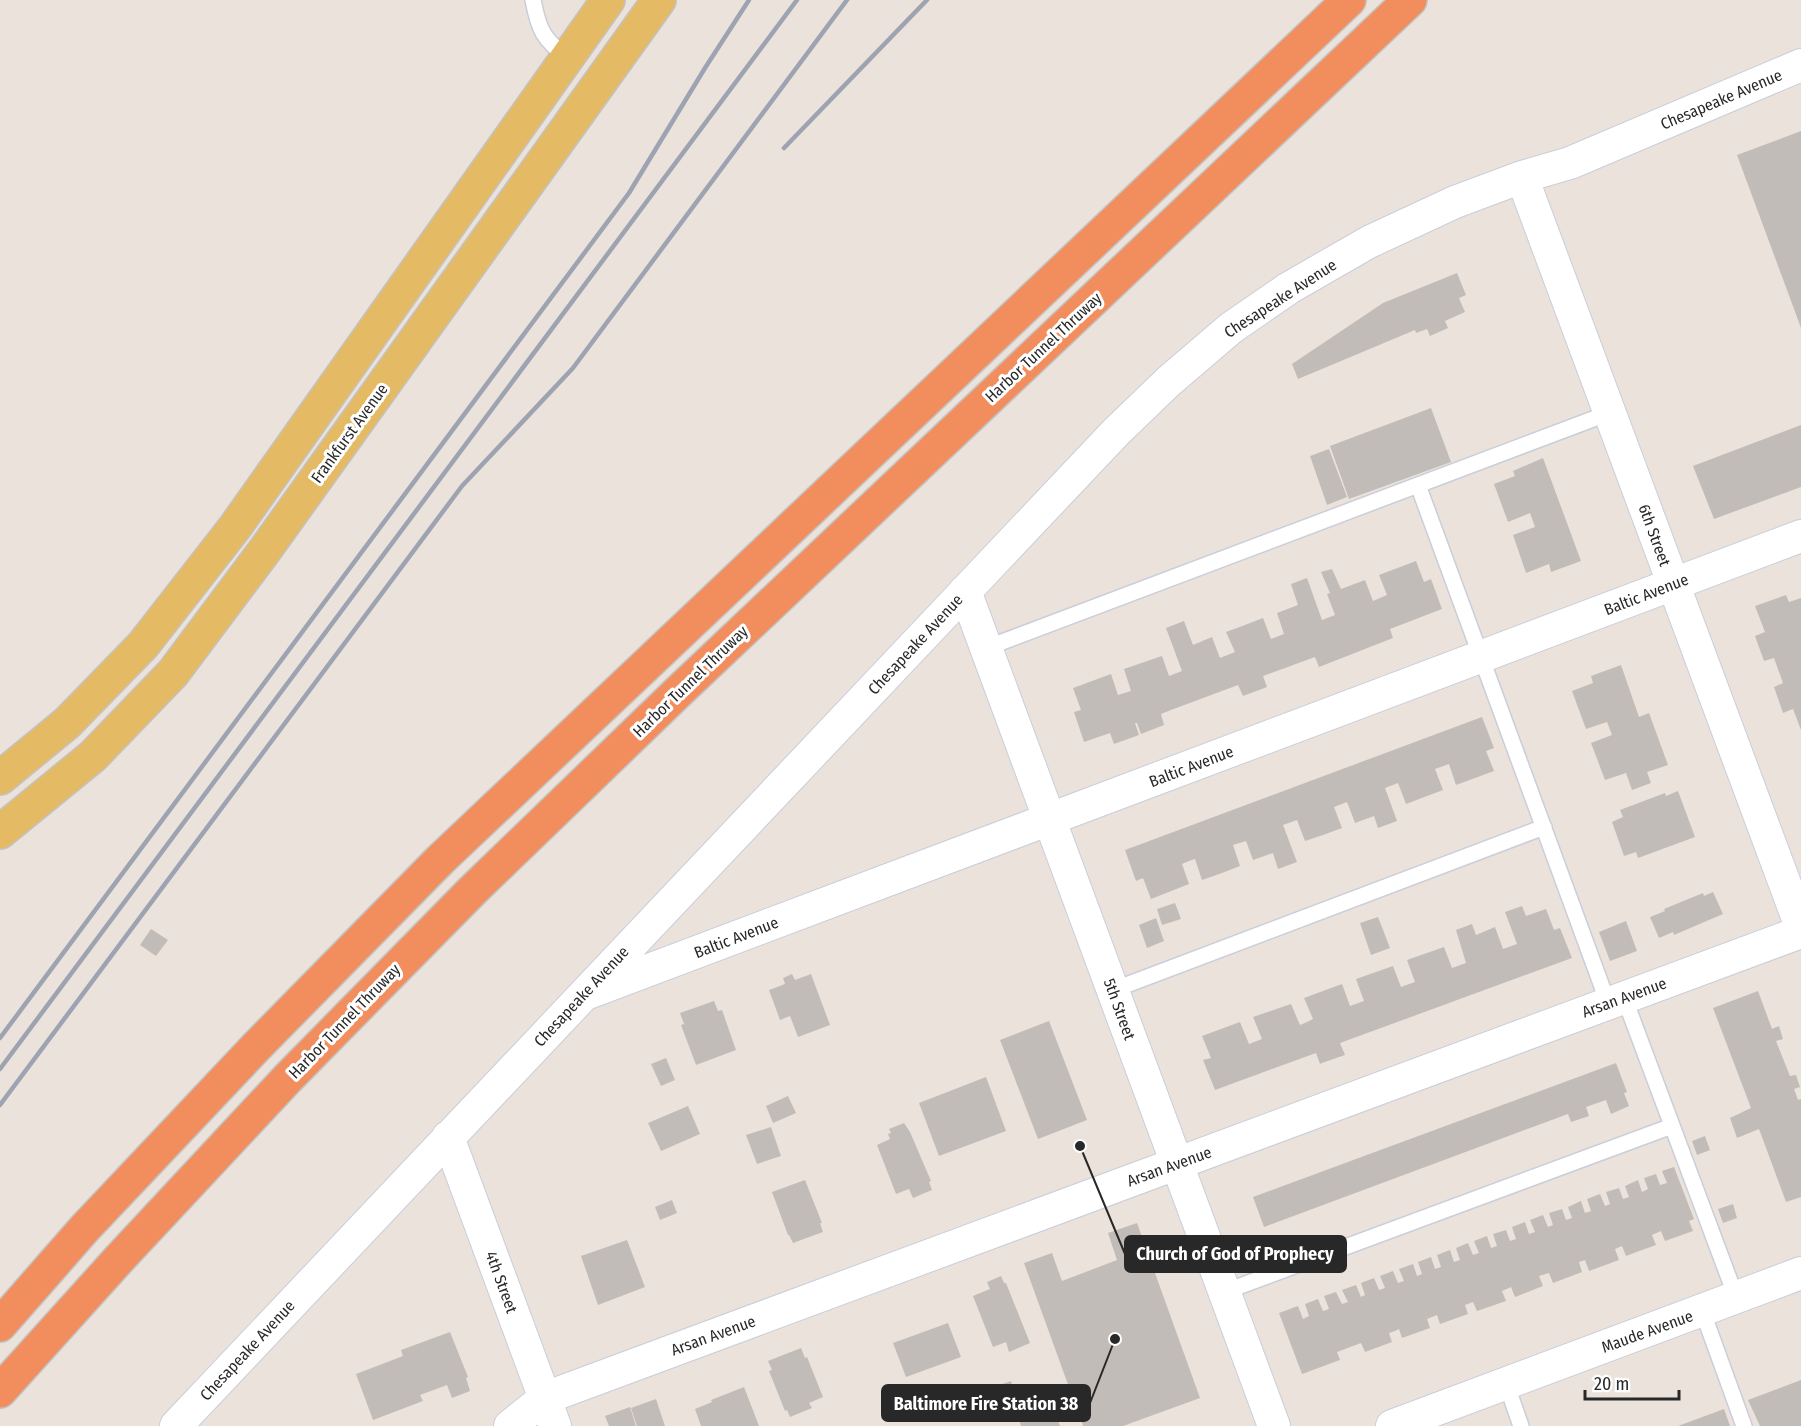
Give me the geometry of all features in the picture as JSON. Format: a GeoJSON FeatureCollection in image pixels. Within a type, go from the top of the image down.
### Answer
{"type":"FeatureCollection","features":[{"type":"Feature","properties":{"kind":"highway"},"geometry":{"type":"LineString","coordinates":[[0,1325],[84,1229],[239,1065],[440,860],[1349,0]]}},
{"type":"Feature","properties":{"kind":"highway","name":"Harbor Tunnel Thruway"},"geometry":{"type":"LineString","coordinates":[[0,1391],[287,1079],[472,891],[676,694],[1410,0]]}},
{"type":"Feature","properties":{"kind":"main road"},"geometry":{"type":"LineString","coordinates":[[0,778],[67,723],[143,645],[235,526],[608,0]]}},
{"type":"Feature","properties":{"kind":"main road","name":"Frankfurst Avenue"},"geometry":{"type":"LineString","coordinates":[[0,832],[93,756],[173,673],[265,550],[659,0]]}},
{"type":"Feature","properties":{"kind":"main road"},"geometry":{"type":"LineString","coordinates":[[567,58],[600,82]]}},
{"type":"Feature","properties":{"kind":"street","name":"Chesapeake Avenue"},"geometry":{"type":"LineString","coordinates":[[176,1426],[1116,432],[1169,381],[1231,328],[1289,288],[1369,242],[1455,202],[1522,177],[1570,163],[1801,65]]}},
{"type":"Feature","properties":{"kind":"street","name":"6th Street"},"geometry":{"type":"LineString","coordinates":[[1522,177],[1801,927]]}},
{"type":"Feature","properties":{"kind":"street","name":"Baltic Avenue"},"geometry":{"type":"LineString","coordinates":[[582,995],[1801,536]]}},
{"type":"Feature","properties":{"kind":"street","name":"5th Street"},"geometry":{"type":"LineString","coordinates":[[965,591],[1274,1426]]}},
{"type":"Feature","properties":{"kind":"street","name":"Arsan Avenue"},"geometry":{"type":"LineString","coordinates":[[510,1426],[1177,1163],[1801,932]]}},
{"type":"Feature","properties":{"kind":"street","name":"4th Street"},"geometry":{"type":"LineString","coordinates":[[448,1137],[550,1412]]}},
{"type":"Feature","properties":{"kind":"street","name":"Maude Avenue"},"geometry":{"type":"LineString","coordinates":[[1392,1426],[1801,1273]]}},
{"type":"Feature","properties":{"kind":"lane"},"geometry":{"type":"LineString","coordinates":[[533,0],[541,31],[550,44],[567,58]]}},
{"type":"Feature","properties":{"kind":"lane"},"geometry":{"type":"LineString","coordinates":[[986,648],[1609,412]]}},
{"type":"Feature","properties":{"kind":"lane"},"geometry":{"type":"LineString","coordinates":[[1418,485],[1544,827],[1616,1000],[1672,1126],[1736,1297]]}},
{"type":"Feature","properties":{"kind":"lane"},"geometry":{"type":"LineString","coordinates":[[1113,990],[1544,827]]}},
{"type":"Feature","properties":{"kind":"lane"},"geometry":{"type":"LineString","coordinates":[[1224,1293],[1672,1126]]}},
{"type":"Feature","properties":{"kind":"lane"},"geometry":{"type":"LineString","coordinates":[[1702,1310],[1744,1426]]}},
{"type":"Feature","properties":{"kind":"lane"},"geometry":{"type":"LineString","coordinates":[[1506,1383],[1521,1426]]}},
{"type":"Feature","properties":{"kind":"building"},"geometry":{"type":"Polygon","coordinates":[[[1801,131],[1801,328],[1737,155],[1801,131]]]}},
{"type":"Feature","properties":{"kind":"building"},"geometry":{"type":"Polygon","coordinates":[[[1457,273],[1466,295],[1459,298],[1465,312],[1445,321],[1448,328],[1430,336],[1427,329],[1416,333],[1415,330],[1298,379],[1292,364],[1383,303],[1457,273]]]}},
{"type":"Feature","properties":{"kind":"building"},"geometry":{"type":"Polygon","coordinates":[[[1431,408],[1451,462],[1349,499],[1330,446],[1431,408]]]}},
{"type":"Feature","properties":{"kind":"building"},"geometry":{"type":"Polygon","coordinates":[[[1801,425],[1801,487],[1714,519],[1693,466],[1801,425]]]}},
{"type":"Feature","properties":{"kind":"building"},"geometry":{"type":"Polygon","coordinates":[[[1329,449],[1347,497],[1327,505],[1310,456],[1329,449]]]}},
{"type":"Feature","properties":{"kind":"building"},"geometry":{"type":"Polygon","coordinates":[[[1543,458],[1581,561],[1551,572],[1549,564],[1526,573],[1513,535],[1535,527],[1530,513],[1508,522],[1494,484],[1515,476],[1513,471],[1543,458]]]}},
{"type":"Feature","properties":{"kind":"building"},"geometry":{"type":"Polygon","coordinates":[[[1416,561],[1424,582],[1431,579],[1442,609],[1390,629],[1393,638],[1319,667],[1315,657],[1263,676],[1267,687],[1243,696],[1238,685],[1171,710],[1161,714],[1164,725],[1141,734],[1135,723],[1139,735],[1114,744],[1110,733],[1084,742],[1074,712],[1081,710],[1073,688],[1111,674],[1118,695],[1131,691],[1124,669],[1162,656],[1169,676],[1182,671],[1166,628],[1184,621],[1193,645],[1212,637],[1220,658],[1235,652],[1226,632],[1263,618],[1271,639],[1284,634],[1277,613],[1298,605],[1291,584],[1307,578],[1322,620],[1335,615],[1327,594],[1330,593],[1321,572],[1332,569],[1341,589],[1365,580],[1373,601],[1387,595],[1379,575],[1416,561]]]}},
{"type":"Feature","properties":{"kind":"building"},"geometry":{"type":"Polygon","coordinates":[[[1786,595],[1789,602],[1801,598],[1801,730],[1793,709],[1783,713],[1774,687],[1783,683],[1774,658],[1764,661],[1755,636],[1765,632],[1755,606],[1786,595]]]}},
{"type":"Feature","properties":{"kind":"building"},"geometry":{"type":"Polygon","coordinates":[[[1621,665],[1639,717],[1649,713],[1668,765],[1647,772],[1651,783],[1632,790],[1626,773],[1605,780],[1591,743],[1612,735],[1607,722],[1586,729],[1572,691],[1593,683],[1591,676],[1621,665]]]}},
{"type":"Feature","properties":{"kind":"building"},"geometry":{"type":"Polygon","coordinates":[[[1482,717],[1494,748],[1486,751],[1494,771],[1456,785],[1449,764],[1435,769],[1443,790],[1406,804],[1398,783],[1385,788],[1397,821],[1378,828],[1374,816],[1355,823],[1347,802],[1334,807],[1342,828],[1323,835],[1305,841],[1297,820],[1283,825],[1297,862],[1278,869],[1273,853],[1253,860],[1246,841],[1233,845],[1240,866],[1202,880],[1195,859],[1189,861],[1182,864],[1189,884],[1151,899],[1143,878],[1136,881],[1125,850],[1482,717]]]}},
{"type":"Feature","properties":{"kind":"building"},"geometry":{"type":"Polygon","coordinates":[[[1678,791],[1695,837],[1638,858],[1636,852],[1624,856],[1612,822],[1623,817],[1620,810],[1665,793],[1666,796],[1678,791]]]}},
{"type":"Feature","properties":{"kind":"building"},"geometry":{"type":"Polygon","coordinates":[[[1713,892],[1723,914],[1674,935],[1673,932],[1659,938],[1650,917],[1703,893],[1704,896],[1713,892]]]}},
{"type":"Feature","properties":{"kind":"building"},"geometry":{"type":"Polygon","coordinates":[[[1175,903],[1181,919],[1162,925],[1157,909],[1175,903]]]}},
{"type":"Feature","properties":{"kind":"building"},"geometry":{"type":"Polygon","coordinates":[[[1522,906],[1526,916],[1546,909],[1554,930],[1560,928],[1572,958],[1340,1043],[1345,1055],[1320,1064],[1316,1053],[1215,1090],[1203,1060],[1211,1058],[1202,1036],[1240,1022],[1249,1044],[1262,1039],[1253,1017],[1291,1004],[1300,1025],[1313,1019],[1304,998],[1342,984],[1350,1006],[1364,1001],[1356,979],[1393,966],[1401,987],[1415,982],[1407,960],[1444,947],[1452,968],[1466,963],[1456,930],[1472,924],[1476,935],[1495,927],[1503,949],[1517,944],[1505,912],[1522,906]]]}},
{"type":"Feature","properties":{"kind":"building"},"geometry":{"type":"Polygon","coordinates":[[[1378,917],[1390,948],[1371,955],[1360,923],[1378,917]]]}},
{"type":"Feature","properties":{"kind":"building"},"geometry":{"type":"Polygon","coordinates":[[[1156,918],[1164,941],[1147,948],[1139,925],[1156,918]]]}},
{"type":"Feature","properties":{"kind":"building"},"geometry":{"type":"Polygon","coordinates":[[[1626,921],[1637,951],[1610,961],[1599,932],[1626,921]]]}},
{"type":"Feature","properties":{"kind":"building"},"geometry":{"type":"Polygon","coordinates":[[[151,929],[168,940],[156,956],[140,945],[151,929]]]}},
{"type":"Feature","properties":{"kind":"building"},"geometry":{"type":"Polygon","coordinates":[[[792,974],[795,980],[811,974],[830,1025],[798,1037],[790,1016],[780,1020],[769,990],[785,984],[783,978],[792,974]]]}},
{"type":"Feature","properties":{"kind":"building"},"geometry":{"type":"Polygon","coordinates":[[[1758,991],[1772,1029],[1779,1026],[1783,1039],[1776,1041],[1790,1076],[1796,1075],[1800,1087],[1794,1089],[1798,1100],[1801,1099],[1801,1197],[1786,1202],[1759,1129],[1737,1138],[1730,1118],[1751,1108],[1713,1008],[1758,991]]]}},
{"type":"Feature","properties":{"kind":"building"},"geometry":{"type":"Polygon","coordinates":[[[714,1001],[718,1011],[722,1010],[736,1050],[696,1065],[681,1025],[684,1024],[680,1013],[714,1001]]]}},
{"type":"Feature","properties":{"kind":"building"},"geometry":{"type":"Polygon","coordinates":[[[1049,1021],[1087,1120],[1038,1139],[1000,1040],[1049,1021]]]}},
{"type":"Feature","properties":{"kind":"building"},"geometry":{"type":"Polygon","coordinates":[[[666,1058],[675,1080],[661,1086],[651,1064],[666,1058]]]}},
{"type":"Feature","properties":{"kind":"building"},"geometry":{"type":"Polygon","coordinates":[[[1616,1063],[1627,1092],[1624,1093],[1629,1106],[1611,1114],[1606,1100],[1586,1107],[1589,1116],[1571,1122],[1568,1114],[1264,1227],[1253,1197],[1616,1063]]]}},
{"type":"Feature","properties":{"kind":"building"},"geometry":{"type":"Polygon","coordinates":[[[986,1077],[1006,1131],[939,1156],[919,1103],[986,1077]]]}},
{"type":"Feature","properties":{"kind":"building"},"geometry":{"type":"Polygon","coordinates":[[[788,1096],[796,1113],[773,1123],[766,1106],[788,1096]]]}},
{"type":"Feature","properties":{"kind":"building"},"geometry":{"type":"Polygon","coordinates":[[[688,1106],[700,1134],[661,1151],[648,1123],[688,1106]]]}},
{"type":"Feature","properties":{"kind":"building"},"geometry":{"type":"Polygon","coordinates":[[[904,1123],[931,1181],[929,1182],[932,1190],[913,1198],[909,1189],[896,1194],[877,1145],[890,1139],[889,1129],[904,1123]]]}},
{"type":"Feature","properties":{"kind":"building"},"geometry":{"type":"Polygon","coordinates":[[[771,1127],[781,1156],[757,1164],[746,1135],[771,1127]]]}},
{"type":"Feature","properties":{"kind":"building"},"geometry":{"type":"Polygon","coordinates":[[[1705,1136],[1710,1150],[1697,1155],[1692,1141],[1705,1136]]]}},
{"type":"Feature","properties":{"kind":"building"},"geometry":{"type":"Polygon","coordinates":[[[1674,1167],[1694,1219],[1689,1221],[1693,1231],[1665,1241],[1661,1231],[1652,1235],[1656,1245],[1626,1256],[1622,1246],[1615,1249],[1619,1260],[1589,1271],[1585,1260],[1579,1262],[1582,1272],[1553,1283],[1549,1273],[1539,1276],[1543,1286],[1515,1297],[1511,1287],[1502,1291],[1506,1301],[1477,1311],[1473,1302],[1465,1305],[1468,1314],[1440,1324],[1437,1315],[1427,1319],[1430,1328],[1402,1338],[1399,1329],[1389,1333],[1392,1342],[1365,1352],[1361,1343],[1337,1352],[1340,1360],[1302,1374],[1279,1313],[1298,1306],[1303,1319],[1309,1316],[1305,1304],[1318,1299],[1323,1311],[1329,1309],[1324,1296],[1336,1292],[1342,1304],[1348,1302],[1342,1290],[1356,1285],[1361,1297],[1365,1295],[1361,1283],[1374,1278],[1379,1290],[1385,1288],[1380,1276],[1393,1271],[1398,1283],[1404,1281],[1399,1269],[1413,1264],[1417,1276],[1422,1274],[1418,1262],[1431,1257],[1435,1269],[1441,1267],[1437,1255],[1450,1250],[1454,1262],[1460,1260],[1456,1248],[1468,1243],[1473,1255],[1479,1253],[1474,1241],[1487,1236],[1491,1248],[1497,1246],[1493,1234],[1506,1230],[1510,1241],[1516,1239],[1512,1227],[1525,1222],[1529,1234],[1535,1232],[1530,1220],[1543,1215],[1548,1227],[1553,1225],[1549,1213],[1562,1209],[1566,1220],[1572,1218],[1568,1207],[1581,1201],[1585,1213],[1591,1211],[1587,1199],[1600,1194],[1605,1206],[1610,1204],[1606,1192],[1619,1188],[1623,1199],[1629,1197],[1625,1186],[1638,1180],[1642,1192],[1648,1189],[1644,1178],[1656,1174],[1660,1185],[1667,1183],[1662,1171],[1674,1167]]]}},
{"type":"Feature","properties":{"kind":"building"},"geometry":{"type":"Polygon","coordinates":[[[805,1180],[822,1223],[820,1223],[823,1232],[793,1243],[772,1192],[805,1180]]]}},
{"type":"Feature","properties":{"kind":"building"},"geometry":{"type":"Polygon","coordinates":[[[672,1200],[677,1213],[660,1220],[655,1207],[672,1200]]]}},
{"type":"Feature","properties":{"kind":"building"},"geometry":{"type":"Polygon","coordinates":[[[1733,1204],[1737,1218],[1723,1223],[1718,1209],[1733,1204]]]}},
{"type":"Feature","properties":{"kind":"building"},"geometry":{"type":"Polygon","coordinates":[[[1137,1223],[1200,1398],[1123,1426],[1083,1426],[1024,1263],[1052,1253],[1062,1281],[1117,1260],[1108,1233],[1137,1223]]]}},
{"type":"Feature","properties":{"kind":"building"},"geometry":{"type":"Polygon","coordinates":[[[627,1240],[645,1287],[598,1305],[581,1256],[627,1240]]]}},
{"type":"Feature","properties":{"kind":"building"},"geometry":{"type":"Polygon","coordinates":[[[1001,1276],[1006,1283],[1030,1343],[1009,1352],[1006,1342],[993,1347],[973,1296],[990,1289],[987,1282],[1001,1276]]]}},
{"type":"Feature","properties":{"kind":"building"},"geometry":{"type":"Polygon","coordinates":[[[948,1323],[961,1357],[906,1377],[893,1343],[948,1323]]]}},
{"type":"Feature","properties":{"kind":"building"},"geometry":{"type":"Polygon","coordinates":[[[450,1332],[468,1377],[466,1378],[470,1391],[452,1398],[447,1385],[420,1395],[423,1401],[373,1420],[356,1374],[403,1356],[401,1350],[450,1332]]]}},
{"type":"Feature","properties":{"kind":"building"},"geometry":{"type":"Polygon","coordinates":[[[801,1348],[823,1397],[809,1403],[812,1408],[790,1417],[787,1410],[785,1411],[769,1371],[772,1370],[768,1361],[801,1348]]]}},
{"type":"Feature","properties":{"kind":"building"},"geometry":{"type":"Polygon","coordinates":[[[1801,1380],[1801,1426],[1760,1426],[1748,1400],[1801,1380]]]}},
{"type":"Feature","properties":{"kind":"building"},"geometry":{"type":"Polygon","coordinates":[[[1011,1381],[1017,1401],[998,1407],[991,1388],[1011,1381]]]}},
{"type":"Feature","properties":{"kind":"building"},"geometry":{"type":"Polygon","coordinates":[[[744,1387],[759,1426],[701,1426],[695,1409],[744,1387]]]}},
{"type":"Feature","properties":{"kind":"building"},"geometry":{"type":"Polygon","coordinates":[[[1048,1392],[1060,1426],[1021,1426],[1017,1413],[1031,1408],[1028,1400],[1048,1392]]]}},
{"type":"Feature","properties":{"kind":"building"},"geometry":{"type":"Polygon","coordinates":[[[656,1399],[665,1426],[637,1426],[631,1408],[656,1399]]]}},
{"type":"Feature","properties":{"kind":"building"},"geometry":{"type":"Polygon","coordinates":[[[630,1407],[636,1426],[609,1426],[605,1416],[630,1407]]]}},
{"type":"Feature","properties":{"kind":"building"},"geometry":{"type":"Polygon","coordinates":[[[1724,1409],[1730,1426],[1678,1426],[1724,1409]]]}},
{"type":"Feature","properties":{"kind":"railway"},"geometry":{"type":"LineString","coordinates":[[0,1038],[629,193],[749,0]]}},
{"type":"Feature","properties":{"kind":"railway"},"geometry":{"type":"LineString","coordinates":[[0,1069],[797,0]]}},
{"type":"Feature","properties":{"kind":"railway"},"geometry":{"type":"LineString","coordinates":[[0,1105],[462,486],[573,368],[847,0]]}},
{"type":"Feature","properties":{"kind":"railway"},"geometry":{"type":"LineString","coordinates":[[784,148],[927,0]]}},
{"type":"Feature","properties":{"kind":"place","name":"Church of God of Prophecy"},"geometry":{"type":"Point","coordinates":[1080,1146]}},
{"type":"Feature","properties":{"kind":"place","name":"Baltimore Fire Station 38"},"geometry":{"type":"Point","coordinates":[1115,1339]}}]}
